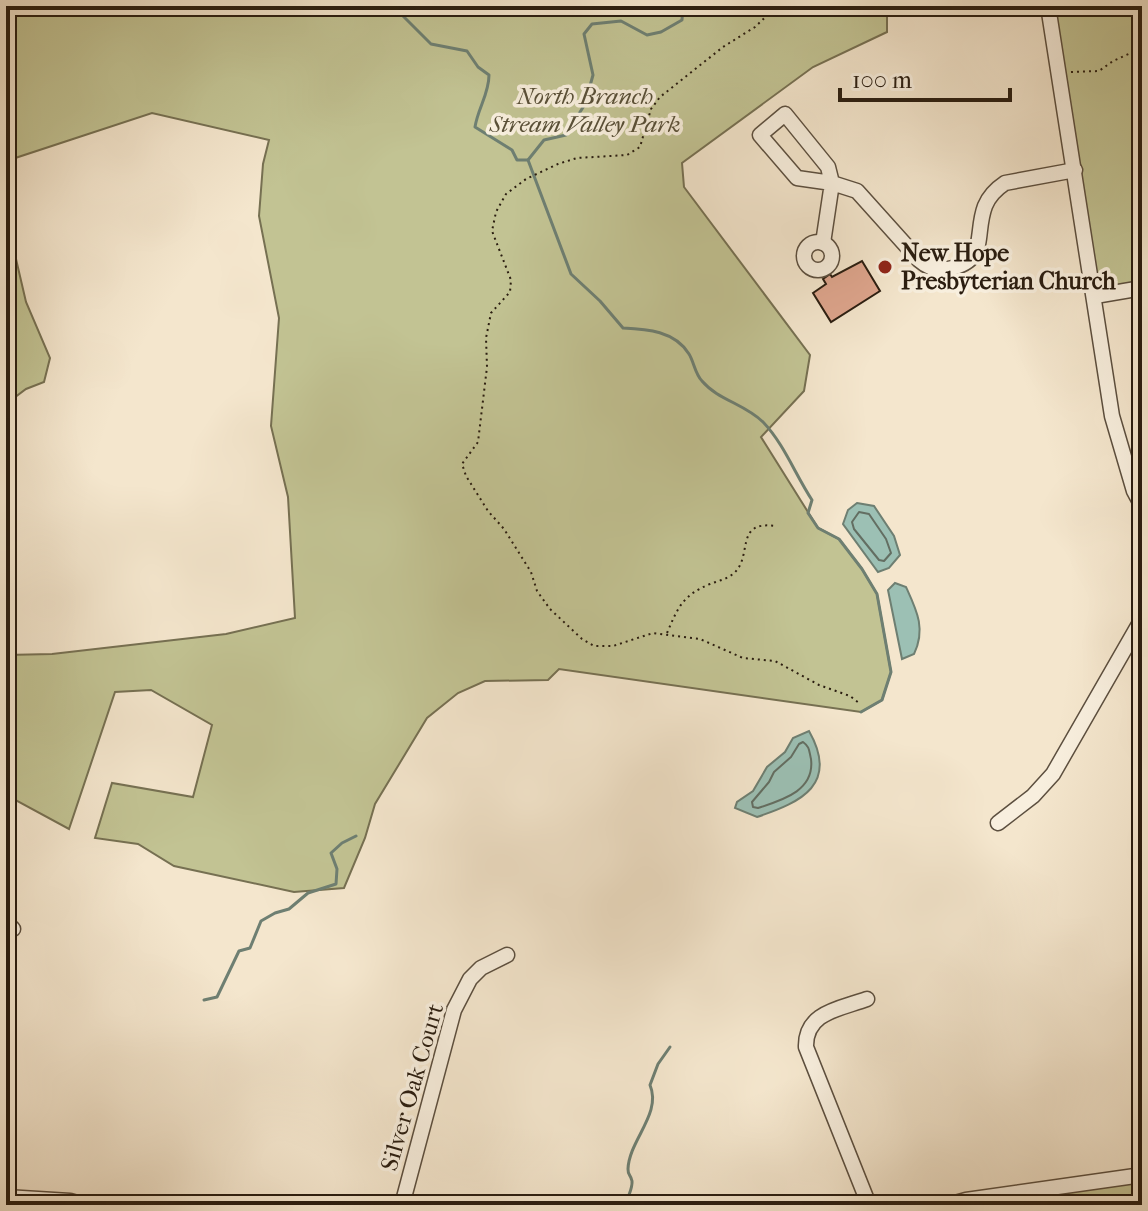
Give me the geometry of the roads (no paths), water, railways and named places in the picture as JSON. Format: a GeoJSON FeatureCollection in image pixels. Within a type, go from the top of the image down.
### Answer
{"type":"FeatureCollection","features":[{"type":"Feature","properties":{"kind":"street"},"geometry":{"type":"LineString","coordinates":[[1048,6],[1112,416],[1134,491],[1142,504]]}},
{"type":"Feature","properties":{"kind":"street"},"geometry":{"type":"LineString","coordinates":[[823,243],[832,183],[821,157],[785,114],[760,135],[797,178],[832,183],[857,191],[919,260],[941,270],[964,265],[976,253],[984,209],[996,190],[1005,183],[1075,170]]}},
{"type":"Feature","properties":{"kind":"street"},"geometry":{"type":"LineString","coordinates":[[1095,296],[1142,288]]}},
{"type":"Feature","properties":{"kind":"street"},"geometry":{"type":"LineString","coordinates":[[998,823],[1033,796],[1053,774],[1142,619]]}},
{"type":"Feature","properties":{"kind":"street","name":"Silver Oak Court"},"geometry":{"type":"LineString","coordinates":[[402,1205],[454,1010],[470,979],[481,968],[507,955]]}},
{"type":"Feature","properties":{"kind":"street"},"geometry":{"type":"LineString","coordinates":[[867,999],[820,1015],[811,1024],[805,1038],[839,1137],[869,1205]]}},
{"type":"Feature","properties":{"kind":"street"},"geometry":{"type":"LineString","coordinates":[[948,1205],[1142,1175]]}},
{"type":"Feature","properties":{"kind":"street"},"geometry":{"type":"LineString","coordinates":[[6,1197],[70,1201],[84,1205]]}},
{"type":"Feature","properties":{"kind":"water"},"geometry":{"type":"Polygon","coordinates":[[[857,503],[874,506],[894,536],[900,555],[889,568],[878,572],[843,524],[848,510],[857,503]]]}},
{"type":"Feature","properties":{"kind":"water"},"geometry":{"type":"Polygon","coordinates":[[[895,583],[906,587],[920,628],[914,654],[902,659],[888,590],[895,583]]]}},
{"type":"Feature","properties":{"kind":"water"},"geometry":{"type":"Polygon","coordinates":[[[809,731],[820,765],[818,778],[811,788],[788,805],[757,817],[735,808],[737,802],[753,791],[767,767],[785,752],[793,738],[809,731]]]}},
{"type":"Feature","properties":{"kind":"waterway"},"geometry":{"type":"LineString","coordinates":[[393,6],[431,44],[467,51],[478,67],[489,75],[475,127],[512,150],[517,160],[528,160],[544,140],[566,135],[585,104],[593,75],[584,34],[592,24],[621,21],[647,35],[661,32],[682,20],[683,6]]}},
{"type":"Feature","properties":{"kind":"waterway"},"geometry":{"type":"LineString","coordinates":[[528,160],[571,274],[623,328],[651,331],[676,340],[689,354],[698,375],[708,387],[763,422],[783,449],[812,500],[808,513],[818,528],[839,539],[862,569],[877,594],[891,672],[882,700],[861,712]]}},
{"type":"Feature","properties":{"kind":"waterway"},"geometry":{"type":"LineString","coordinates":[[204,1000],[217,997],[239,951],[250,948],[261,921],[289,909],[308,893],[336,884],[337,869],[331,853],[356,836]]}},
{"type":"Feature","properties":{"kind":"waterway"},"geometry":{"type":"LineString","coordinates":[[626,1205],[632,1184],[628,1171],[630,1158],[652,1106],[650,1085],[658,1064],[670,1047]]}},
{"type":"Feature","properties":{"kind":"place","name":"New Hope Presbyterian Church"},"geometry":{"type":"Point","coordinates":[885,267]}},
{"type":"Feature","properties":{"kind":"park label","name":"North Branch Stream Valley Park"},"geometry":{"type":"Point","coordinates":[585,110]}}]}
